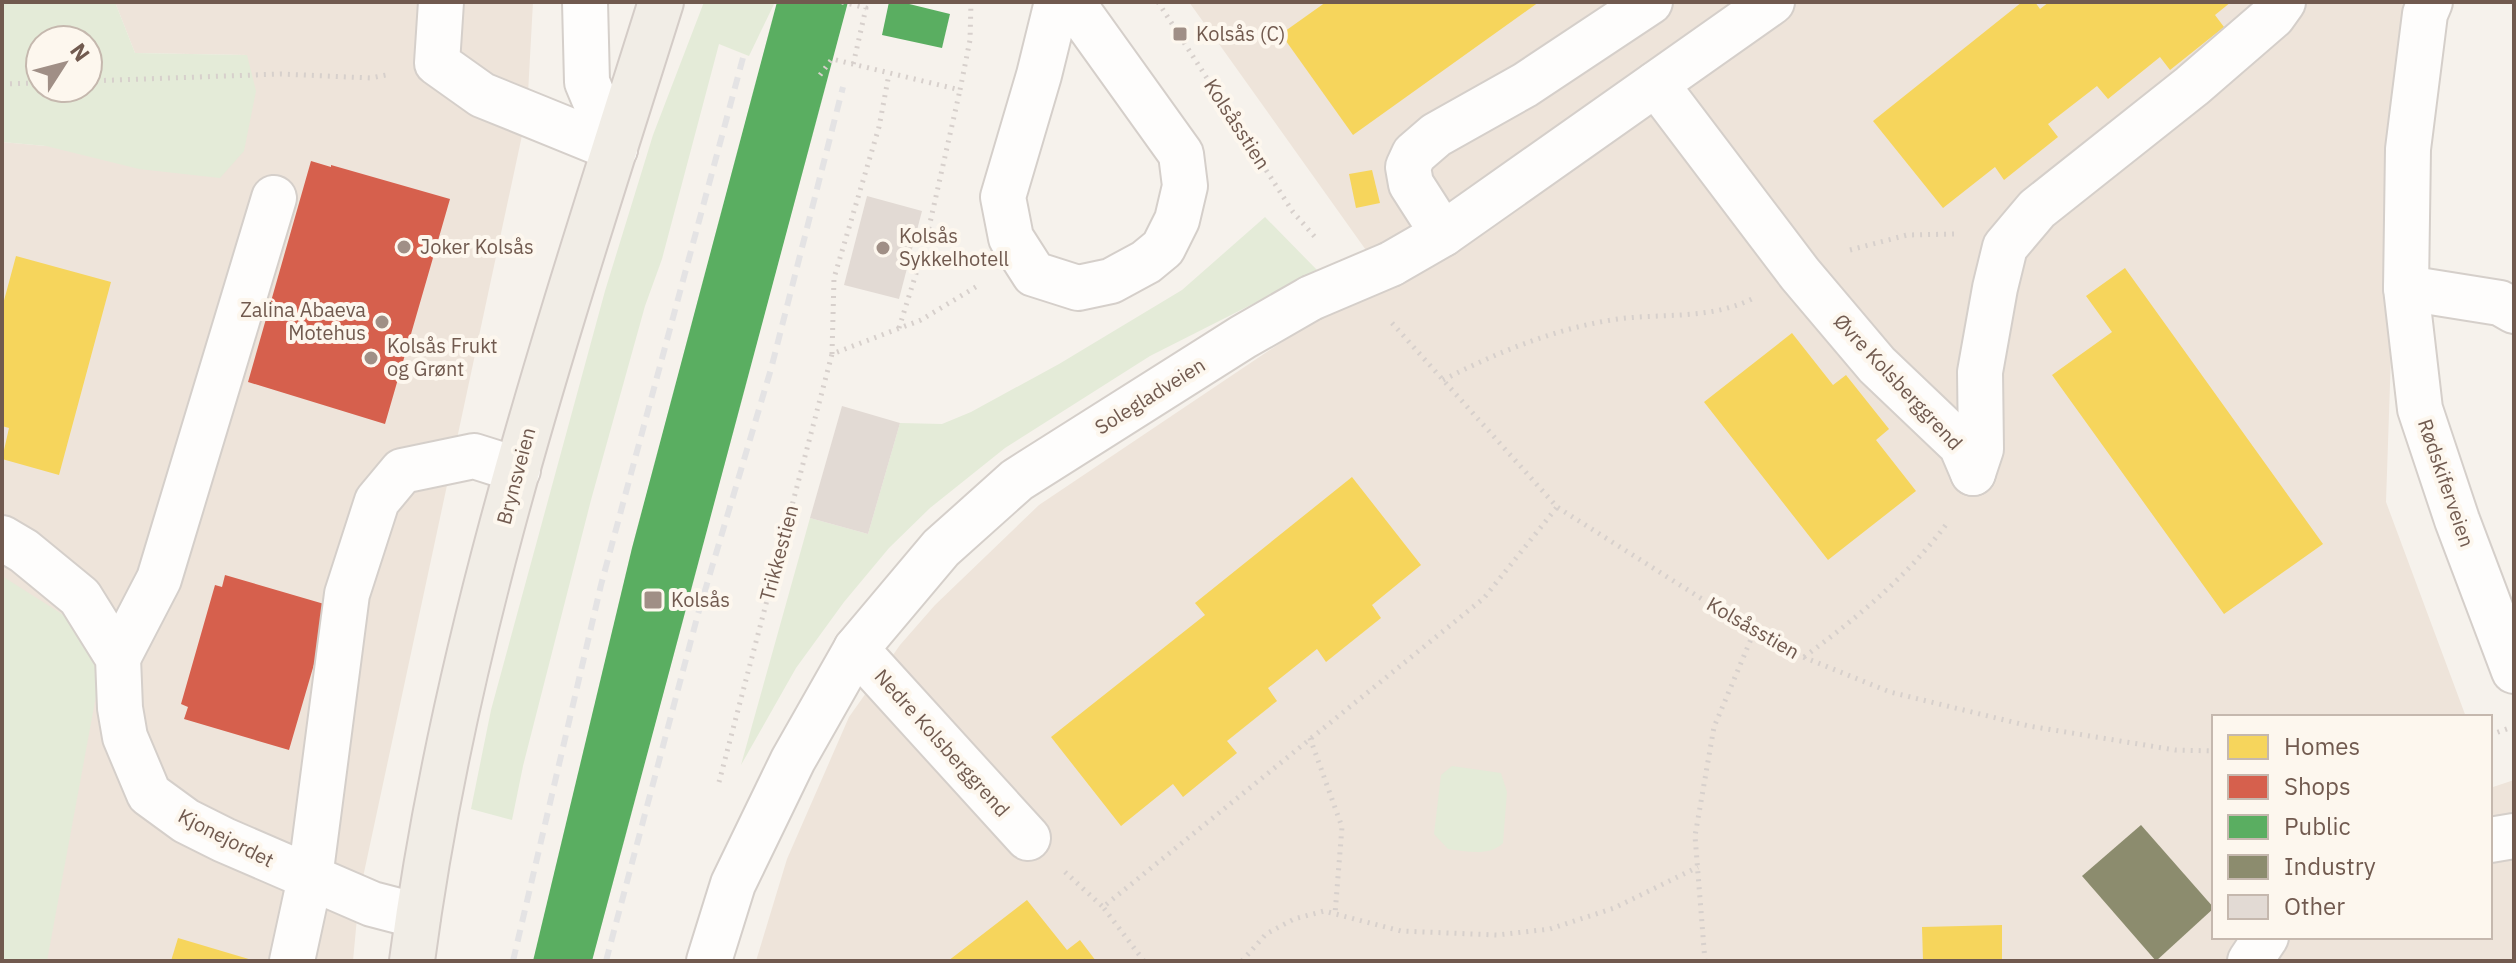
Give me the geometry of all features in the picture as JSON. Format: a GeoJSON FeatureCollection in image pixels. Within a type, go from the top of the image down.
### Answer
{"type":"FeatureCollection","features":[{"type":"Feature","properties":{"kind":"main road","name":"Brynsveien"},"geometry":{"type":"LineString","coordinates":[[412,961],[457,700],[581,250],[661,2]]}},
{"type":"Feature","properties":{"kind":"street"},"geometry":{"type":"LineString","coordinates":[[441,2],[437,63],[482,95],[615,149]]}},
{"type":"Feature","properties":{"kind":"street"},"geometry":{"type":"LineString","coordinates":[[585,2],[587,82],[615,149]]}},
{"type":"Feature","properties":{"kind":"street"},"geometry":{"type":"LineString","coordinates":[[1057,2],[1003,197],[1011,238],[1034,274],[1078,288],[1111,281],[1146,262],[1163,248],[1177,220],[1185,186],[1181,154],[1072,2]]}},
{"type":"Feature","properties":{"kind":"street"},"geometry":{"type":"LineString","coordinates":[[1443,234],[1411,184],[1408,167],[1414,154],[1436,135],[1525,85],[1650,2]]}},
{"type":"Feature","properties":{"kind":"street","name":"Solegladveien"},"geometry":{"type":"LineString","coordinates":[[709,961],[733,884],[793,760],[856,649],[941,548],[1017,480],[1243,337],[1311,298],[1391,264],[1443,234],[1772,2]]}},
{"type":"Feature","properties":{"kind":"street","name":"Øvre Kolsberggrend"},"geometry":{"type":"LineString","coordinates":[[1973,473],[1981,449],[1980,372],[2005,247],[2037,209],[2192,86],[2273,16],[2283,2]]}},
{"type":"Feature","properties":{"kind":"street","name":"Rødskiferveien"},"geometry":{"type":"LineString","coordinates":[[2430,2],[2425,14],[2408,149],[2406,288],[2420,409],[2457,520],[2514,671]]}},
{"type":"Feature","properties":{"kind":"street","name":"Øvre Kolsberggrend"},"geometry":{"type":"LineString","coordinates":[[1656,84],[1800,274],[1877,365],[1961,445],[1973,473]]}},
{"type":"Feature","properties":{"kind":"street"},"geometry":{"type":"LineString","coordinates":[[118,658],[159,579],[274,198]]}},
{"type":"Feature","properties":{"kind":"street"},"geometry":{"type":"LineString","coordinates":[[2406,288],[2500,303],[2514,311]]}},
{"type":"Feature","properties":{"kind":"street"},"geometry":{"type":"LineString","coordinates":[[292,961],[310,878],[347,594],[377,501],[402,471],[474,456],[518,470]]}},
{"type":"Feature","properties":{"kind":"street","name":"Kjonejordet"},"geometry":{"type":"LineString","coordinates":[[2,538],[24,551],[80,597],[118,658],[120,708],[125,737],[149,794],[186,821],[310,878],[372,904],[418,916]]}},
{"type":"Feature","properties":{"kind":"street","name":"Nedre Kolsberggrend"},"geometry":{"type":"LineString","coordinates":[[856,649],[1028,838]]}},
{"type":"Feature","properties":{"kind":"street"},"geometry":{"type":"LineString","coordinates":[[2492,840],[2514,836]]}},
{"type":"Feature","properties":{"kind":"street"},"geometry":{"type":"LineString","coordinates":[[2250,961],[2265,939]]}},
{"type":"Feature","properties":{"kind":"path"},"geometry":{"type":"LineString","coordinates":[[842,2],[866,8],[853,65]]}},
{"type":"Feature","properties":{"kind":"path"},"geometry":{"type":"LineString","coordinates":[[899,328],[925,245],[960,90],[970,40],[971,2]]}},
{"type":"Feature","properties":{"kind":"path","name":"Kolsåsstien"},"geometry":{"type":"LineString","coordinates":[[1158,2],[1293,212],[1320,244]]}},
{"type":"Feature","properties":{"kind":"path"},"geometry":{"type":"LineString","coordinates":[[820,75],[832,59],[960,90]]}},
{"type":"Feature","properties":{"kind":"path"},"geometry":{"type":"LineString","coordinates":[[104,80],[281,74],[371,78],[437,63]]}},
{"type":"Feature","properties":{"kind":"path","name":"Trikkestien"},"geometry":{"type":"LineString","coordinates":[[715,797],[832,354],[834,278],[879,127],[889,74]]}},
{"type":"Feature","properties":{"kind":"path"},"geometry":{"type":"LineString","coordinates":[[2,84],[24,83]]}},
{"type":"Feature","properties":{"kind":"path"},"geometry":{"type":"LineString","coordinates":[[1443,380],[1487,358],[1569,328],[1620,319],[1712,314],[1743,303],[1840,253],[1907,235],[2019,230]]}},
{"type":"Feature","properties":{"kind":"path"},"geometry":{"type":"LineString","coordinates":[[832,354],[921,320],[1024,258]]}},
{"type":"Feature","properties":{"kind":"path","name":"Kolsåsstien"},"geometry":{"type":"LineString","coordinates":[[1389,320],[1557,507],[1754,632],[1803,657],[1890,692],[2029,726],[2175,750],[2212,751]]}},
{"type":"Feature","properties":{"kind":"path"},"geometry":{"type":"LineString","coordinates":[[1803,657],[1857,617],[1923,555],[1965,499],[1973,473]]}},
{"type":"Feature","properties":{"kind":"path"},"geometry":{"type":"LineString","coordinates":[[1144,961],[1103,907],[1484,598],[1557,507]]}},
{"type":"Feature","properties":{"kind":"path"},"geometry":{"type":"LineString","coordinates":[[1705,961],[1695,836],[1714,727],[1754,632]]}},
{"type":"Feature","properties":{"kind":"path"},"geometry":{"type":"LineString","coordinates":[[2492,734],[2514,726]]}},
{"type":"Feature","properties":{"kind":"path"},"geometry":{"type":"LineString","coordinates":[[1310,738],[1342,827],[1335,914]]}},
{"type":"Feature","properties":{"kind":"path"},"geometry":{"type":"LineString","coordinates":[[1242,961],[1266,934],[1294,919],[1324,911],[1401,931],[1497,935],[1550,929],[1614,908],[1698,867]]}},
{"type":"Feature","properties":{"kind":"shaded area"},"geometry":{"type":"Polygon","coordinates":[[[115,2],[533,2],[527,112],[359,896],[353,961],[2,961],[2,142],[46,146],[247,55],[135,53],[115,2]]]}},
{"type":"Feature","properties":{"kind":"shaded area"},"geometry":{"type":"Polygon","coordinates":[[[1189,2],[2403,2],[2386,502],[2465,715],[2212,715],[2212,939],[2492,939],[2492,785],[2514,780],[2514,961],[756,961],[787,859],[849,717],[900,645],[935,605],[1039,505],[1383,274],[1189,2]]]}},
{"type":"Feature","properties":{"kind":"green space"},"geometry":{"type":"Polygon","coordinates":[[[2,2],[115,2],[135,53],[247,55],[256,91],[244,151],[220,178],[139,169],[46,146],[2,142],[2,2]]]}},
{"type":"Feature","properties":{"kind":"green space"},"geometry":{"type":"Polygon","coordinates":[[[704,2],[775,2],[749,56],[719,44],[662,259],[645,306],[591,500],[512,820],[471,809],[491,710],[605,291],[653,135],[704,2]]]}},
{"type":"Feature","properties":{"kind":"green space"},"geometry":{"type":"Polygon","coordinates":[[[1265,217],[1318,271],[1150,356],[1005,448],[930,508],[889,548],[844,602],[796,668],[741,765],[810,518],[868,534],[900,423],[942,424],[971,412],[1059,364],[1182,290],[1265,217]]]}},
{"type":"Feature","properties":{"kind":"green space"},"geometry":{"type":"Polygon","coordinates":[[[2,576],[106,642],[47,961],[2,961],[2,576]]]}},
{"type":"Feature","properties":{"kind":"green space"},"geometry":{"type":"Polygon","coordinates":[[[1452,766],[1501,773],[1507,792],[1503,843],[1497,847],[1477,852],[1448,849],[1434,834],[1441,775],[1452,766]]]}},
{"type":"Feature","properties":{"kind":"building: Homes"},"geometry":{"type":"Polygon","coordinates":[[[1326,2],[1539,2],[1353,135],[1281,34],[1326,2]]]}},
{"type":"Feature","properties":{"kind":"building: Homes"},"geometry":{"type":"Polygon","coordinates":[[[2022,2],[2035,2],[2040,9],[2049,2],[2231,2],[2215,15],[2224,27],[2170,70],[2160,57],[2108,99],[2097,86],[2048,124],[2058,137],[2004,180],[1995,167],[1943,208],[1873,121],[2022,2]]]}},
{"type":"Feature","properties":{"kind":"building: Homes"},"geometry":{"type":"Polygon","coordinates":[[[1372,170],[1380,203],[1356,208],[1349,174],[1372,170]]]}},
{"type":"Feature","properties":{"kind":"building: Homes"},"geometry":{"type":"Polygon","coordinates":[[[16,256],[111,282],[59,475],[2,459],[9,428],[2,426],[2,308],[16,256]]]}},
{"type":"Feature","properties":{"kind":"building: Homes"},"geometry":{"type":"Polygon","coordinates":[[[2125,268],[2323,544],[2224,614],[2052,375],[2112,332],[2086,296],[2125,268]]]}},
{"type":"Feature","properties":{"kind":"building: Homes"},"geometry":{"type":"Polygon","coordinates":[[[1792,333],[1833,385],[1846,375],[1889,429],[1876,440],[1916,491],[1828,560],[1704,402],[1792,333]]]}},
{"type":"Feature","properties":{"kind":"building: Homes"},"geometry":{"type":"Polygon","coordinates":[[[1352,477],[1421,565],[1372,605],[1381,618],[1326,662],[1317,649],[1268,688],[1277,701],[1227,741],[1237,753],[1183,797],[1173,784],[1121,826],[1051,737],[1205,615],[1195,603],[1352,477]]]}},
{"type":"Feature","properties":{"kind":"building: Homes"},"geometry":{"type":"Polygon","coordinates":[[[1027,900],[1067,950],[1080,940],[1096,961],[948,961],[1027,900]]]}},
{"type":"Feature","properties":{"kind":"building: Homes"},"geometry":{"type":"Polygon","coordinates":[[[2002,925],[2002,961],[1923,961],[1922,927],[2002,925]]]}},
{"type":"Feature","properties":{"kind":"building: Homes"},"geometry":{"type":"Polygon","coordinates":[[[178,938],[252,960],[252,961],[171,961],[178,938]]]}},
{"type":"Feature","properties":{"kind":"building: Shops"},"geometry":{"type":"Polygon","coordinates":[[[311,161],[450,199],[385,424],[248,382],[311,161]]]}},
{"type":"Feature","properties":{"kind":"building: Shops"},"geometry":{"type":"Polygon","coordinates":[[[225,575],[331,606],[289,750],[184,719],[188,707],[181,704],[215,585],[222,587],[225,575]]]}},
{"type":"Feature","properties":{"kind":"building: Public"},"geometry":{"type":"Polygon","coordinates":[[[777,2],[848,2],[592,961],[533,961],[632,548],[777,2]]]}},
{"type":"Feature","properties":{"kind":"building: Public"},"geometry":{"type":"Polygon","coordinates":[[[889,2],[950,14],[942,48],[882,35],[889,2]]]}},
{"type":"Feature","properties":{"kind":"building: Industry"},"geometry":{"type":"Polygon","coordinates":[[[2141,825],[2212,906],[2212,910],[2156,961],[2082,876],[2141,825]]]}},
{"type":"Feature","properties":{"kind":"building: Other","name":"Kolsås Sykkelhotell"},"geometry":{"type":"Polygon","coordinates":[[[867,196],[922,211],[899,299],[844,285],[867,196]]]}},
{"type":"Feature","properties":{"kind":"building: Other"},"geometry":{"type":"Polygon","coordinates":[[[842,406],[900,423],[868,534],[810,518],[842,406]]]}},
{"type":"Feature","properties":{"kind":"railway"},"geometry":{"type":"LineString","coordinates":[[513,961],[601,585],[744,54]]}},
{"type":"Feature","properties":{"kind":"railway"},"geometry":{"type":"LineString","coordinates":[[606,961],[698,614],[771,369],[843,87]]}},
{"type":"Feature","properties":{"kind":"place","name":"Kolsås (C)"},"geometry":{"type":"Point","coordinates":[1180,34]}},
{"type":"Feature","properties":{"kind":"place","name":"Joker Kolsås"},"geometry":{"type":"Point","coordinates":[404,247]}},
{"type":"Feature","properties":{"kind":"place","name":"Kolsås Sykkelhotell"},"geometry":{"type":"Point","coordinates":[883,248]}},
{"type":"Feature","properties":{"kind":"place","name":"Zalina Abaeva Motehus"},"geometry":{"type":"Point","coordinates":[382,322]}},
{"type":"Feature","properties":{"kind":"place","name":"Kolsås Frukt og Grønt"},"geometry":{"type":"Point","coordinates":[371,358]}},
{"type":"Feature","properties":{"kind":"place","name":"Kolsås"},"geometry":{"type":"Point","coordinates":[653,600]}}]}
